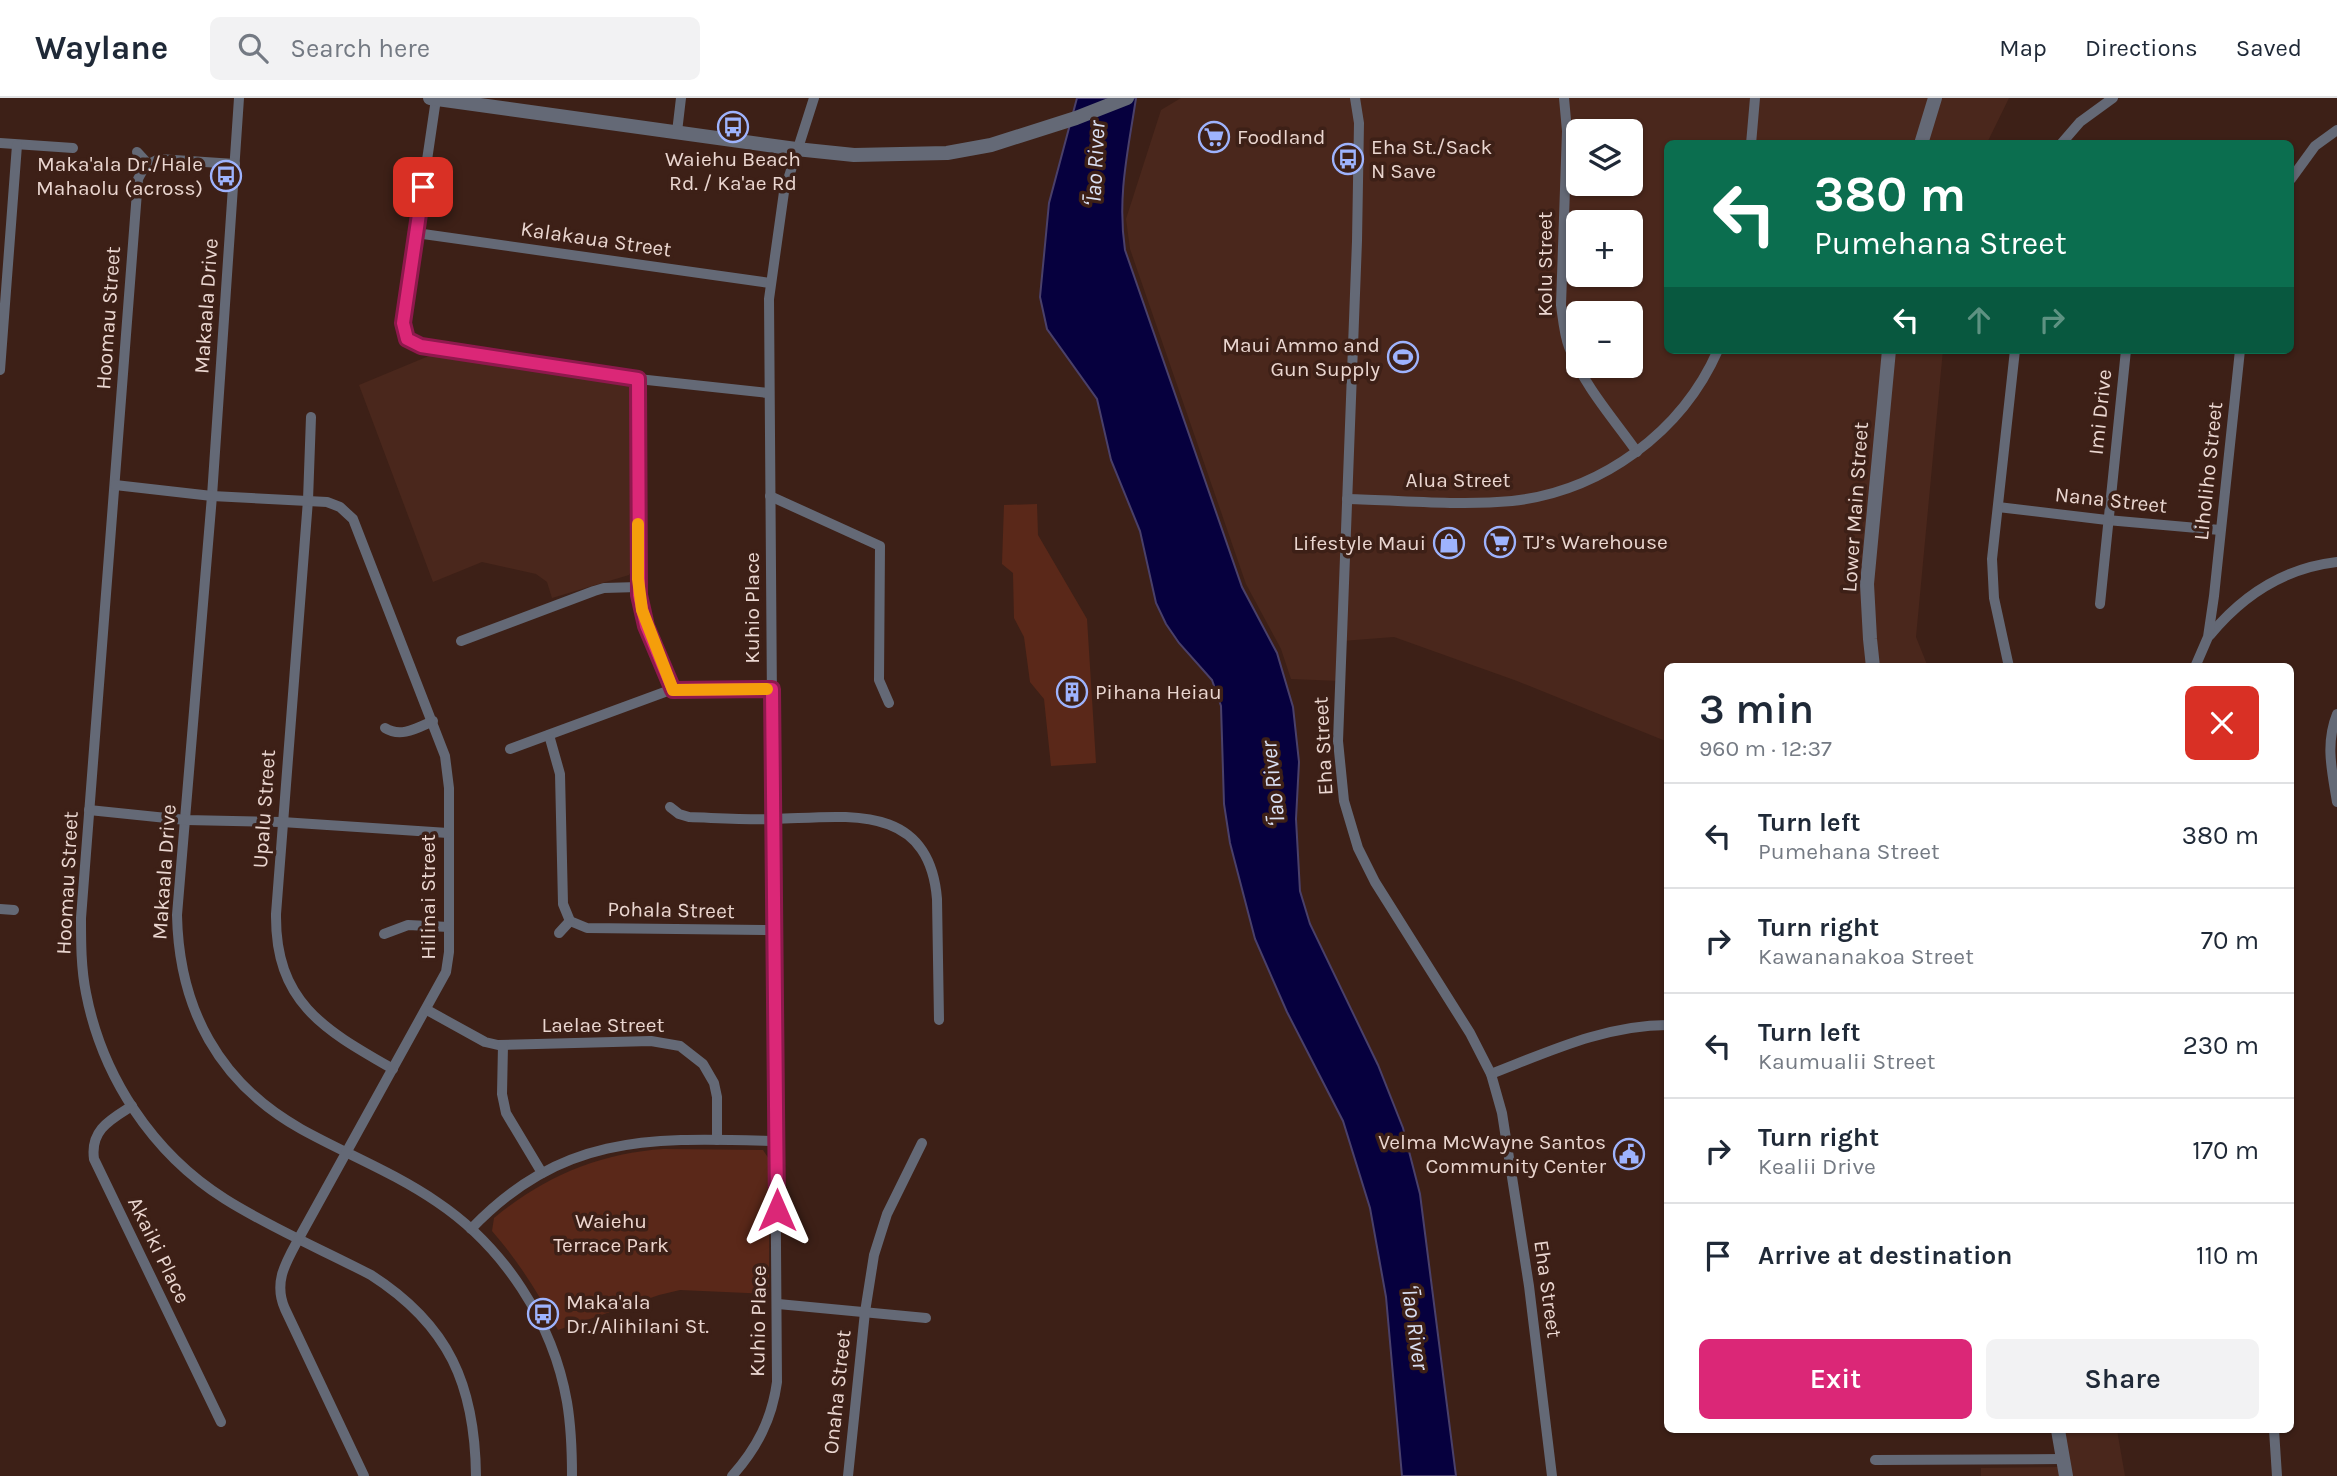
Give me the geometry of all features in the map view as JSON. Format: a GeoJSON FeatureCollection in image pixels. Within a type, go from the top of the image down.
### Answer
{"type":"FeatureCollection","features":[{"type":"Feature","properties":{"kind":"street","name":"Makaala Drive"},"geometry":{"type":"LineString","coordinates":[[239,98],[212,496],[177,915],[181,968],[197,1017],[223,1063],[259,1100],[291,1123],[438,1202],[471,1229],[512,1274],[547,1335],[558,1367],[567,1401],[572,1476]]}},
{"type":"Feature","properties":{"kind":"street"},"geometry":{"type":"LineString","coordinates":[[430,98],[854,155],[947,153],[991,145],[1053,126],[1127,98]]}},
{"type":"Feature","properties":{"kind":"street"},"geometry":{"type":"LineString","coordinates":[[677,132],[681,98]]}},
{"type":"Feature","properties":{"kind":"street","name":"Kuhio Place"},"geometry":{"type":"LineString","coordinates":[[732,1476],[744,1463],[763,1433],[775,1400],[778,1365],[768,393],[770,283],[784,192],[814,98]]}},
{"type":"Feature","properties":{"kind":"street","name":"Eha Street"},"geometry":{"type":"LineString","coordinates":[[1355,98],[1359,123],[1359,154],[1338,741],[1341,781],[1349,821],[1375,882],[1470,1033],[1491,1073],[1502,1113],[1525,1260],[1552,1476]]}},
{"type":"Feature","properties":{"kind":"street","name":"Kolu Street"},"geometry":{"type":"LineString","coordinates":[[1564,98],[1567,131],[1561,305],[1565,334],[1577,366],[1588,385],[1637,452]]}},
{"type":"Feature","properties":{"kind":"street"},"geometry":{"type":"LineString","coordinates":[[1751,140],[1755,98]]}},
{"type":"Feature","properties":{"kind":"street"},"geometry":{"type":"LineString","coordinates":[[1922,140],[1935,98]]}},
{"type":"Feature","properties":{"kind":"street"},"geometry":{"type":"LineString","coordinates":[[2064,140],[2080,122],[2113,98]]}},
{"type":"Feature","properties":{"kind":"street"},"geometry":{"type":"LineString","coordinates":[[436,99],[403,323],[407,339],[421,346],[638,379],[768,393]]}},
{"type":"Feature","properties":{"kind":"street"},"geometry":{"type":"LineString","coordinates":[[2294,175],[2315,146],[2337,130]]}},
{"type":"Feature","properties":{"kind":"street"},"geometry":{"type":"LineString","coordinates":[[0,143],[73,148]]}},
{"type":"Feature","properties":{"kind":"street"},"geometry":{"type":"LineString","coordinates":[[0,370],[17,145]]}},
{"type":"Feature","properties":{"kind":"street"},"geometry":{"type":"LineString","coordinates":[[136,152],[148,164],[166,159],[235,164]]}},
{"type":"Feature","properties":{"kind":"street","name":"Hoomau Street"},"geometry":{"type":"LineString","coordinates":[[148,164],[140,173],[137,185],[80,919],[85,992],[107,1061],[132,1106],[168,1152],[195,1177],[224,1198],[391,1288],[426,1320],[457,1371],[469,1404],[474,1428],[476,1476]]}},
{"type":"Feature","properties":{"kind":"street","name":"Kalakaua Street"},"geometry":{"type":"LineString","coordinates":[[416,233],[770,283]]}},
{"type":"Feature","properties":{"kind":"street","name":"Alua Street"},"geometry":{"type":"LineString","coordinates":[[1347,499],[1463,502],[1515,500],[1584,482],[1637,452],[1660,433],[1686,405],[1716,354]]}},
{"type":"Feature","properties":{"kind":"street","name":"Lower Main Street"},"geometry":{"type":"LineString","coordinates":[[1873,663],[1867,584],[1889,354]]}},
{"type":"Feature","properties":{"kind":"street"},"geometry":{"type":"LineString","coordinates":[[2007,663],[1992,578],[2015,354]]}},
{"type":"Feature","properties":{"kind":"street","name":"Imi Drive"},"geometry":{"type":"LineString","coordinates":[[2099,604],[2126,354]]}},
{"type":"Feature","properties":{"kind":"street","name":"Liholiho Street"},"geometry":{"type":"LineString","coordinates":[[2197,663],[2208,637],[2214,596],[2240,354]]}},
{"type":"Feature","properties":{"kind":"street"},"geometry":{"type":"LineString","coordinates":[[638,379],[638,587],[646,626],[673,690]]}},
{"type":"Feature","properties":{"kind":"street","name":"Upalu Street"},"geometry":{"type":"LineString","coordinates":[[312,416],[275,929],[285,974],[300,1001],[320,1024],[393,1069]]}},
{"type":"Feature","properties":{"kind":"street","name":"Hilinai Street"},"geometry":{"type":"LineString","coordinates":[[114,485],[212,496],[308,500],[336,505],[353,519],[433,722],[447,766],[449,953],[446,972],[299,1238],[281,1274],[279,1286],[282,1304],[364,1476]]}},
{"type":"Feature","properties":{"kind":"street"},"geometry":{"type":"LineString","coordinates":[[770,496],[880,546],[879,680],[889,703]]}},
{"type":"Feature","properties":{"kind":"street","name":"Nana Street"},"geometry":{"type":"LineString","coordinates":[[1998,507],[2220,530]]}},
{"type":"Feature","properties":{"kind":"street"},"geometry":{"type":"LineString","coordinates":[[2208,637],[2236,607],[2273,581],[2300,569],[2337,562]]}},
{"type":"Feature","properties":{"kind":"street"},"geometry":{"type":"LineString","coordinates":[[461,641],[594,591],[638,587]]}},
{"type":"Feature","properties":{"kind":"street"},"geometry":{"type":"LineString","coordinates":[[2214,596],[2236,607]]}},
{"type":"Feature","properties":{"kind":"street"},"geometry":{"type":"LineString","coordinates":[[510,749],[673,690],[772,689]]}},
{"type":"Feature","properties":{"kind":"street"},"geometry":{"type":"LineString","coordinates":[[2337,714],[2332,728],[2329,755],[2337,802]]}},
{"type":"Feature","properties":{"kind":"street"},"geometry":{"type":"LineString","coordinates":[[385,728],[393,732],[406,732],[433,722]]}},
{"type":"Feature","properties":{"kind":"street"},"geometry":{"type":"LineString","coordinates":[[549,735],[560,774],[563,904],[570,920],[559,933]]}},
{"type":"Feature","properties":{"kind":"street"},"geometry":{"type":"LineString","coordinates":[[670,807],[679,814],[690,817],[869,817],[896,828],[918,846],[928,862],[936,890],[939,1020]]}},
{"type":"Feature","properties":{"kind":"street"},"geometry":{"type":"LineString","coordinates":[[89,810],[186,820],[282,822],[448,833]]}},
{"type":"Feature","properties":{"kind":"street"},"geometry":{"type":"LineString","coordinates":[[0,909],[14,910]]}},
{"type":"Feature","properties":{"kind":"street","name":"Pohala Street"},"geometry":{"type":"LineString","coordinates":[[570,920],[587,928],[773,930]]}},
{"type":"Feature","properties":{"kind":"street"},"geometry":{"type":"LineString","coordinates":[[384,934],[408,925],[449,927]]}},
{"type":"Feature","properties":{"kind":"street","name":"Laelae Street"},"geometry":{"type":"LineString","coordinates":[[427,1010],[485,1042],[503,1045],[651,1041],[680,1046],[698,1059],[714,1083],[718,1105],[718,1140]]}},
{"type":"Feature","properties":{"kind":"street"},"geometry":{"type":"LineString","coordinates":[[1491,1073],[1614,1030],[1664,1025]]}},
{"type":"Feature","properties":{"kind":"street"},"geometry":{"type":"LineString","coordinates":[[503,1045],[502,1094],[506,1114],[542,1173]]}},
{"type":"Feature","properties":{"kind":"street","name":"Akaiki Place"},"geometry":{"type":"LineString","coordinates":[[132,1106],[101,1128],[94,1143],[94,1159],[221,1422]]}},
{"type":"Feature","properties":{"kind":"street"},"geometry":{"type":"LineString","coordinates":[[471,1229],[498,1203],[542,1173],[566,1161],[624,1144],[654,1141],[777,1140]]}},
{"type":"Feature","properties":{"kind":"street","name":"Onaha Street"},"geometry":{"type":"LineString","coordinates":[[848,1476],[864,1312],[874,1255],[880,1234],[922,1143]]}},
{"type":"Feature","properties":{"kind":"street"},"geometry":{"type":"LineString","coordinates":[[778,1304],[926,1318]]}},
{"type":"Feature","properties":{"kind":"street"},"geometry":{"type":"LineString","coordinates":[[2058,1433],[2066,1476]]}},
{"type":"Feature","properties":{"kind":"street"},"geometry":{"type":"LineString","coordinates":[[2274,1433],[2277,1476]]}},
{"type":"Feature","properties":{"kind":"street"},"geometry":{"type":"LineString","coordinates":[[1875,1460],[2063,1460]]}},
{"type":"Feature","properties":{"kind":"shaded area"},"geometry":{"type":"Polygon","coordinates":[[[1181,98],[2009,98],[1988,140],[1664,140],[1664,354],[1943,354],[1916,637],[1926,663],[1664,663],[1664,740],[1517,681],[1394,637],[1342,641],[1340,681],[1291,679],[1281,649],[1246,584],[1130,249],[1126,219],[1161,110],[1181,98]]]}},
{"type":"Feature","properties":{"kind":"shaded area"},"geometry":{"type":"Polygon","coordinates":[[[436,353],[622,380],[629,386],[633,395],[633,568],[629,575],[552,598],[547,582],[536,574],[482,562],[433,582],[359,385],[436,353]]]}},
{"type":"Feature","properties":{"kind":"shaded area"},"geometry":{"type":"Polygon","coordinates":[[[2052,1433],[2118,1433],[2125,1476],[1981,1476],[1981,1468],[2059,1467],[2052,1433]]]}},
{"type":"Feature","properties":{"kind":"green space"},"geometry":{"type":"Polygon","coordinates":[[[1037,504],[1038,535],[1087,619],[1096,763],[1051,766],[1044,699],[1030,682],[1024,637],[1014,618],[1013,573],[1002,564],[1004,505],[1037,504]]]}},
{"type":"Feature","properties":{"kind":"green space","name":"Waiehu Terrace Park"},"geometry":{"type":"Polygon","coordinates":[[[664,1149],[763,1150],[769,1159],[769,1294],[680,1290],[558,1330],[528,1279],[492,1231],[494,1218],[533,1190],[573,1170],[617,1156],[664,1149]]]}},
{"type":"Feature","properties":{"kind":"water","name":"ʻĪao River"},"geometry":{"type":"Polygon","coordinates":[[[1077,98],[1136,98],[1123,193],[1125,250],[1242,587],[1277,653],[1293,707],[1299,762],[1296,819],[1300,891],[1310,924],[1378,1065],[1403,1128],[1420,1194],[1456,1476],[1402,1476],[1386,1297],[1370,1208],[1343,1121],[1287,1012],[1255,939],[1230,843],[1224,804],[1221,706],[1212,680],[1179,643],[1156,603],[1140,531],[1111,460],[1097,399],[1047,329],[1040,297],[1049,203],[1077,98]]]}},
{"type":"Feature","properties":{"kind":"slow traffic"},"geometry":{"type":"LineString","coordinates":[[638,524],[638,579],[642,610],[673,690],[767,689]]}},
{"type":"Feature","properties":{"kind":"place","name":"Waiehu Beach Rd. / Ka'ae Rd"},"geometry":{"type":"Point","coordinates":[733,127]}},
{"type":"Feature","properties":{"kind":"place","name":"Foodland"},"geometry":{"type":"Point","coordinates":[1214,137]}},
{"type":"Feature","properties":{"kind":"place","name":"Eha St./Sack N Save"},"geometry":{"type":"Point","coordinates":[1348,159]}},
{"type":"Feature","properties":{"kind":"place","name":"Maka'ala Dr./Hale Mahaolu (across)"},"geometry":{"type":"Point","coordinates":[226,176]}},
{"type":"Feature","properties":{"kind":"place","name":"Maui Ammo and Gun Supply"},"geometry":{"type":"Point","coordinates":[1403,357]}},
{"type":"Feature","properties":{"kind":"place","name":"TJ’s Warehouse"},"geometry":{"type":"Point","coordinates":[1500,542]}},
{"type":"Feature","properties":{"kind":"place","name":"Lifestyle Maui"},"geometry":{"type":"Point","coordinates":[1449,543]}},
{"type":"Feature","properties":{"kind":"place","name":"Pihana Heiau"},"geometry":{"type":"Point","coordinates":[1072,692]}},
{"type":"Feature","properties":{"kind":"place","name":"Velma McWayne Santos Community Center"},"geometry":{"type":"Point","coordinates":[1629,1154]}},
{"type":"Feature","properties":{"kind":"place","name":"Maka'ala Dr./Alihilani St."},"geometry":{"type":"Point","coordinates":[543,1314]}},
{"type":"Feature","properties":{"kind":"route"},"geometry":{"type":"LineString","coordinates":[[423,187],[403,323],[407,339],[421,346],[638,379],[639,595],[646,626],[673,690],[772,689],[777,1210]]}}]}
